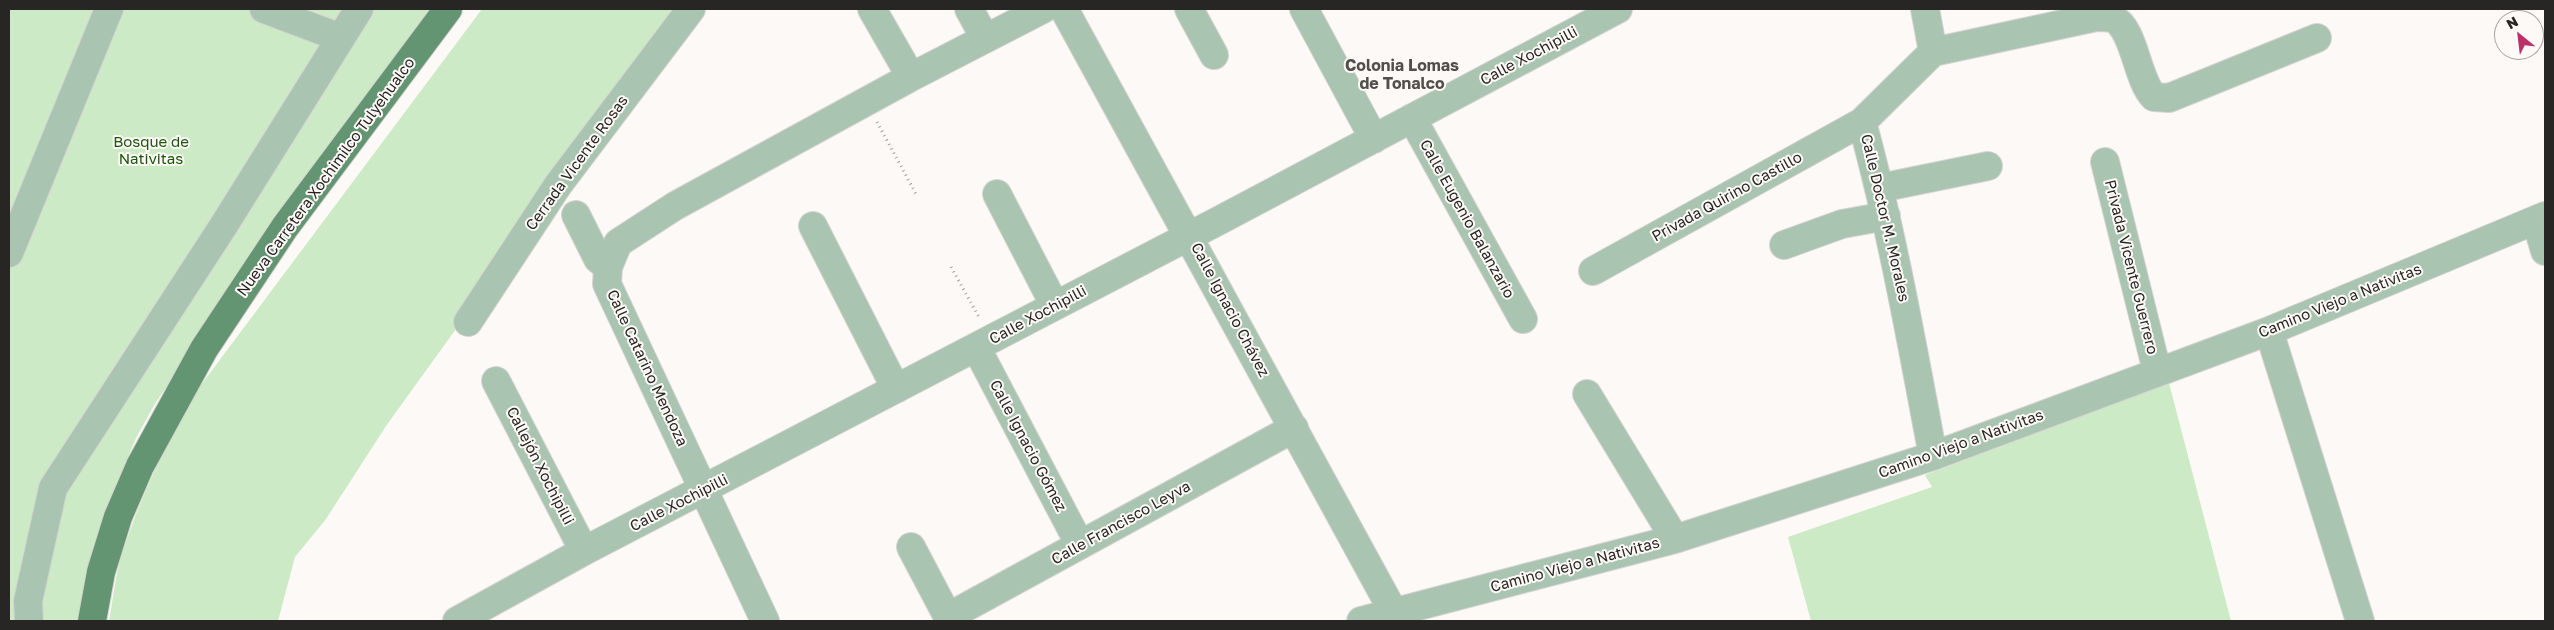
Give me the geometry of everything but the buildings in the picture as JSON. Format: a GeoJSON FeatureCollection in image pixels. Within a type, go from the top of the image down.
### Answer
{"type":"FeatureCollection","features":[{"type":"Feature","properties":{"kind":"main road","name":"Nueva Carretera Xochimilco Tulyehualco"},"geometry":{"type":"LineString","coordinates":[[92,621],[101,572],[118,517],[140,466],[204,349],[285,227],[448,9]]}},
{"type":"Feature","properties":{"kind":"street"},"geometry":{"type":"LineString","coordinates":[[9,252],[109,9]]}},
{"type":"Feature","properties":{"kind":"street"},"geometry":{"type":"LineString","coordinates":[[264,9],[341,38]]}},
{"type":"Feature","properties":{"kind":"street"},"geometry":{"type":"LineString","coordinates":[[29,621],[28,601],[53,488],[224,225],[359,9]]}},
{"type":"Feature","properties":{"kind":"street","name":"Cerrada Vicente Rosas"},"geometry":{"type":"LineString","coordinates":[[468,322],[558,185],[691,9]]}},
{"type":"Feature","properties":{"kind":"street"},"geometry":{"type":"LineString","coordinates":[[872,9],[911,77]]}},
{"type":"Feature","properties":{"kind":"street"},"geometry":{"type":"LineString","coordinates":[[970,9],[985,38]]}},
{"type":"Feature","properties":{"kind":"street"},"geometry":{"type":"LineString","coordinates":[[576,215],[598,259],[613,255],[675,206],[866,101],[1043,9]]}},
{"type":"Feature","properties":{"kind":"street","name":"Calle Ignacio Chávez"},"geometry":{"type":"LineString","coordinates":[[1064,9],[1190,236],[1394,613]]}},
{"type":"Feature","properties":{"kind":"street"},"geometry":{"type":"LineString","coordinates":[[1189,9],[1214,55]]}},
{"type":"Feature","properties":{"kind":"street"},"geometry":{"type":"LineString","coordinates":[[1304,9],[1374,139]]}},
{"type":"Feature","properties":{"kind":"street","name":"Calle Xochipilli"},"geometry":{"type":"LineString","coordinates":[[457,621],[584,551],[705,490],[1190,236],[1618,9]]}},
{"type":"Feature","properties":{"kind":"street"},"geometry":{"type":"LineString","coordinates":[[1925,9],[1934,52],[2096,17],[2113,18],[2126,31],[2146,89],[2154,97],[2169,98],[2317,38]]}},
{"type":"Feature","properties":{"kind":"street","name":"Calle Doctor M. Morales"},"geometry":{"type":"LineString","coordinates":[[1933,456],[1900,277],[1880,188],[1862,122],[1934,52]]}},
{"type":"Feature","properties":{"kind":"street","name":"Calle Eugenio Balanzario"},"geometry":{"type":"LineString","coordinates":[[1412,118],[1523,319]]}},
{"type":"Feature","properties":{"kind":"street","name":"Privada Quirino Castillo"},"geometry":{"type":"LineString","coordinates":[[1593,271],[1862,122]]}},
{"type":"Feature","properties":{"kind":"street","name":"Privada Vicente Guerrero"},"geometry":{"type":"LineString","coordinates":[[2105,162],[2157,371]]}},
{"type":"Feature","properties":{"kind":"street"},"geometry":{"type":"LineString","coordinates":[[1880,188],[1988,166]]}},
{"type":"Feature","properties":{"kind":"street"},"geometry":{"type":"LineString","coordinates":[[997,194],[1055,306]]}},
{"type":"Feature","properties":{"kind":"street"},"geometry":{"type":"LineString","coordinates":[[1784,245],[1842,224],[1886,216]]}},
{"type":"Feature","properties":{"kind":"street"},"geometry":{"type":"LineString","coordinates":[[2540,218],[2545,251]]}},
{"type":"Feature","properties":{"kind":"street","name":"Camino Viejo a Nativitas"},"geometry":{"type":"LineString","coordinates":[[1361,621],[1675,540],[1933,456],[2157,371],[2269,331],[2540,218]]}},
{"type":"Feature","properties":{"kind":"street"},"geometry":{"type":"LineString","coordinates":[[813,226],[896,389]]}},
{"type":"Feature","properties":{"kind":"street","name":"Calle Catarino Mendoza"},"geometry":{"type":"LineString","coordinates":[[613,255],[607,284],[765,621]]}},
{"type":"Feature","properties":{"kind":"street"},"geometry":{"type":"LineString","coordinates":[[2269,331],[2360,621]]}},
{"type":"Feature","properties":{"kind":"street","name":"Calle Ignacio Gómez"},"geometry":{"type":"LineString","coordinates":[[983,344],[1080,545]]}},
{"type":"Feature","properties":{"kind":"street","name":"Callejón Xochipilli"},"geometry":{"type":"LineString","coordinates":[[496,380],[584,551]]}},
{"type":"Feature","properties":{"kind":"street"},"geometry":{"type":"LineString","coordinates":[[1587,394],[1675,540]]}},
{"type":"Feature","properties":{"kind":"street","name":"Calle Francisco Leyva"},"geometry":{"type":"LineString","coordinates":[[949,619],[1294,428]]}},
{"type":"Feature","properties":{"kind":"street"},"geometry":{"type":"LineString","coordinates":[[911,547],[949,619]]}},
{"type":"Feature","properties":{"kind":"path"},"geometry":{"type":"LineString","coordinates":[[866,101],[916,194]]}},
{"type":"Feature","properties":{"kind":"path"},"geometry":{"type":"LineString","coordinates":[[951,267],[983,344]]}},
{"type":"Feature","properties":{"kind":"green space","name":"Bosque de Nativitas"},"geometry":{"type":"Polygon","coordinates":[[[9,9],[444,9],[219,311],[156,402],[136,438],[115,488],[98,540],[84,621],[9,621],[9,9]]]}},
{"type":"Feature","properties":{"kind":"green space"},"geometry":{"type":"Polygon","coordinates":[[[482,9],[678,9],[501,244],[503,254],[461,322],[386,426],[326,519],[295,557],[278,621],[109,621],[121,557],[136,514],[164,452],[195,393],[482,9]]]}},
{"type":"Feature","properties":{"kind":"green space"},"geometry":{"type":"Polygon","coordinates":[[[2169,383],[2231,621],[1811,621],[1788,537],[1932,487],[1925,475],[2169,383]]]}},
{"type":"Feature","properties":{"kind":"district","name":"Colonia Lomas de Tonalco"},"geometry":{"type":"Point","coordinates":[1402,75]}}]}
